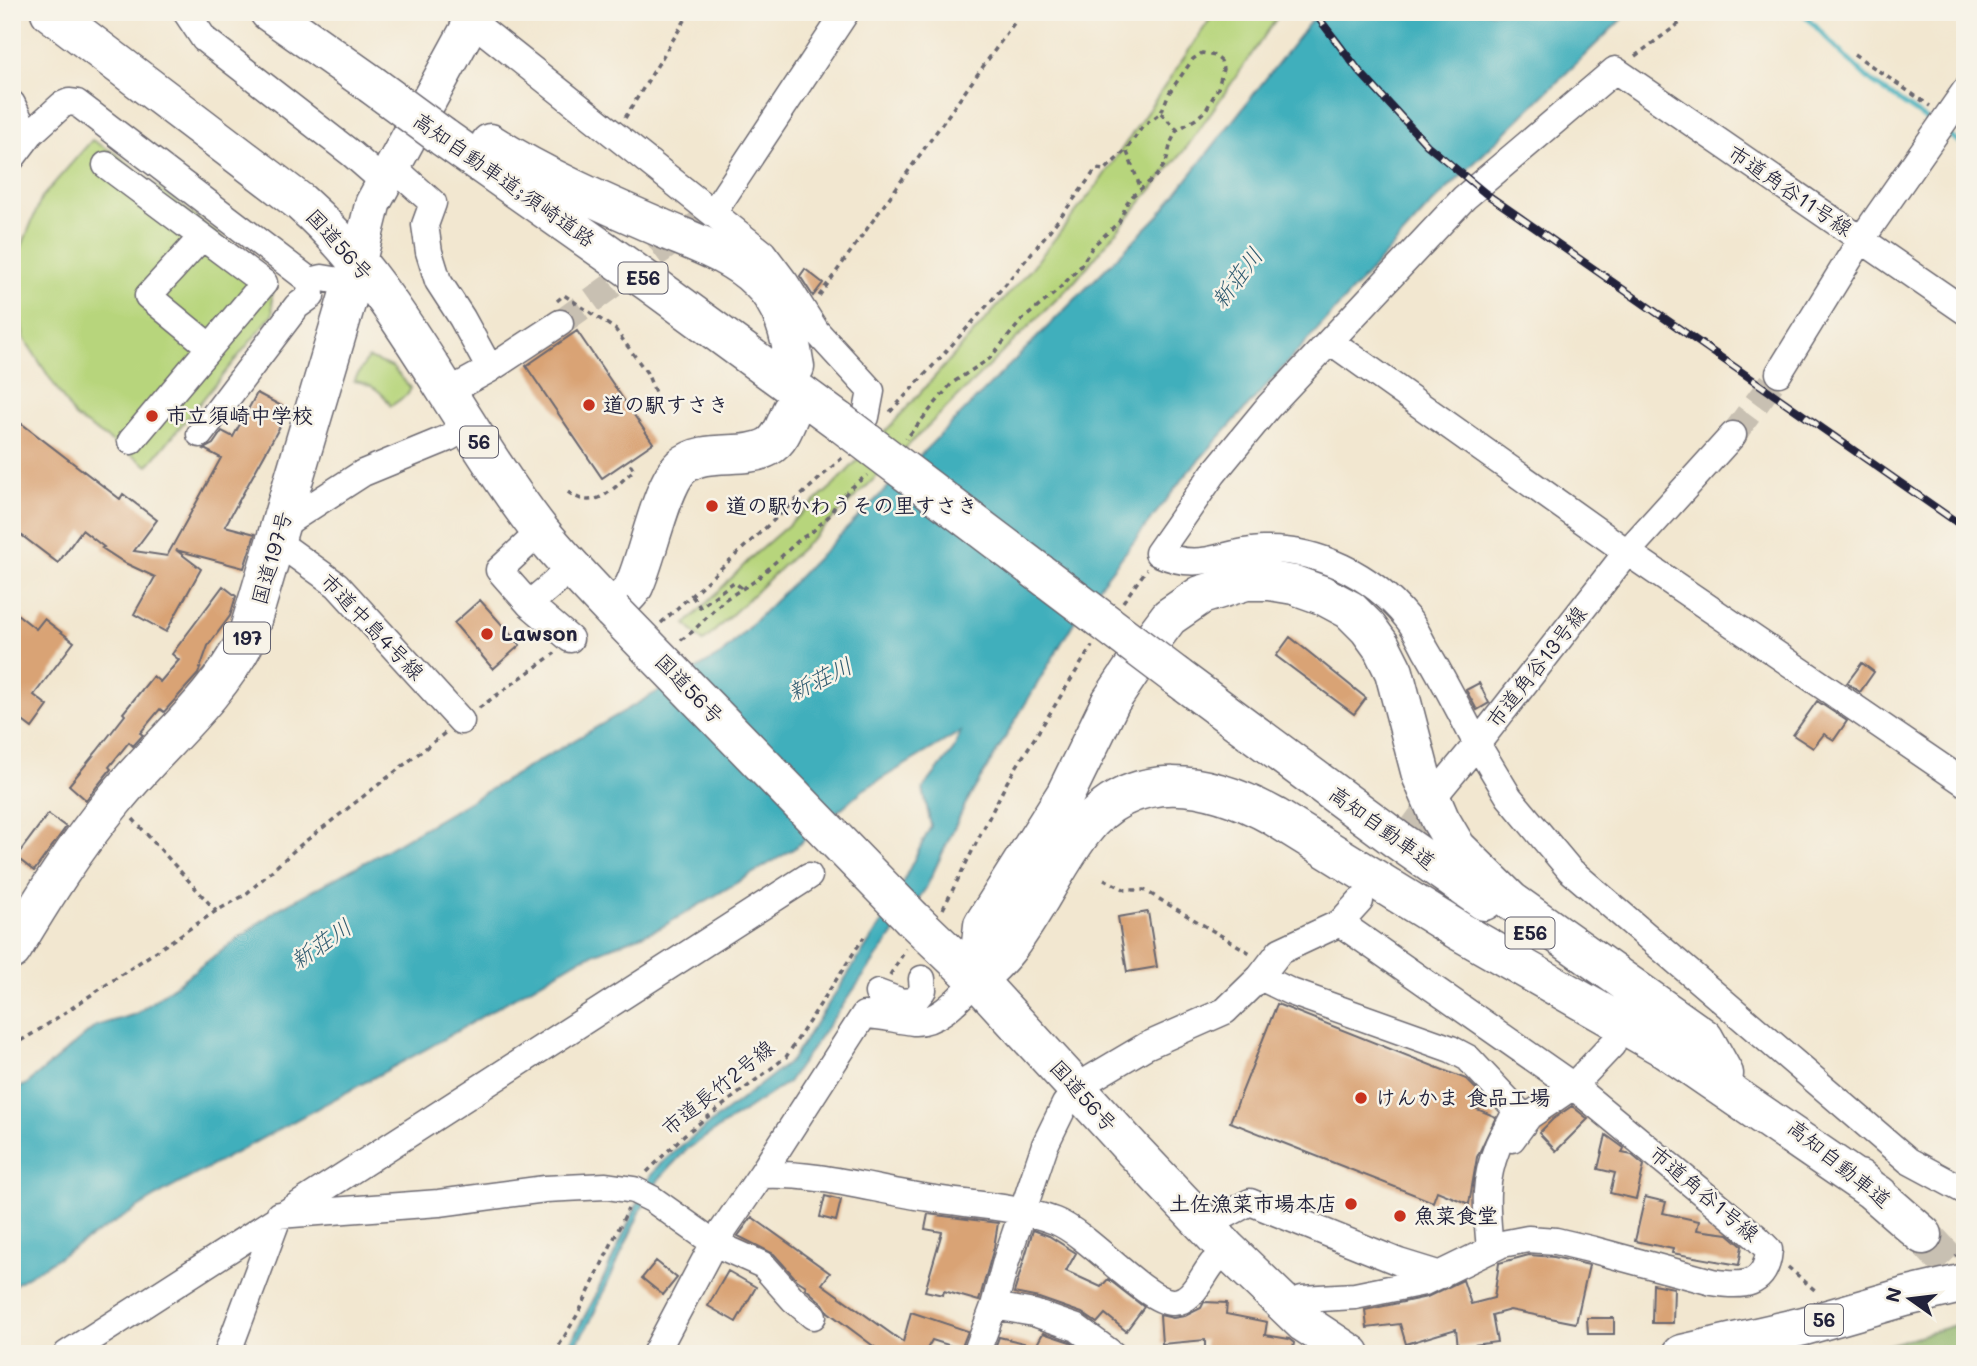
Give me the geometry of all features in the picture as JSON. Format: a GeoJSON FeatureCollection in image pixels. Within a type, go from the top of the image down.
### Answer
{"type":"FeatureCollection","features":[{"type":"Feature","properties":{"kind":"highway","name":"国道56号"},"geometry":{"type":"LineString","coordinates":[[50,12],[300,202],[325,224],[355,273],[401,319],[468,427],[541,531],[569,565],[926,916],[977,980],[1218,1240],[1304,1323],[1351,1354]]}},
{"type":"Feature","properties":{"kind":"highway"},"geometry":{"type":"LineString","coordinates":[[269,12],[375,78]]}},
{"type":"Feature","properties":{"kind":"highway"},"geometry":{"type":"LineString","coordinates":[[275,12],[447,127],[512,156],[576,190],[733,261],[750,273],[771,295],[780,310],[790,335],[795,367]]}},
{"type":"Feature","properties":{"kind":"highway","name":"高知自動車道;須崎道路"},"geometry":{"type":"LineString","coordinates":[[447,127],[863,419]]}},
{"type":"Feature","properties":{"kind":"highway","name":"国道197号"},"geometry":{"type":"LineString","coordinates":[[12,950],[66,863],[115,798],[210,694],[237,658],[253,622],[355,273]]}},
{"type":"Feature","properties":{"kind":"highway"},"geometry":{"type":"LineString","coordinates":[[318,404],[340,352],[356,333],[371,325],[379,325],[398,331],[415,342]]}},
{"type":"Feature","properties":{"kind":"highway"},"geometry":{"type":"LineString","coordinates":[[612,610],[633,587],[666,494],[679,469],[706,456],[753,451],[770,446],[783,431],[791,411]]}},
{"type":"Feature","properties":{"kind":"highway","name":"高知自動車道"},"geometry":{"type":"LineString","coordinates":[[863,419],[1176,676],[1396,839],[1724,1074],[1879,1195],[1923,1235]]}},
{"type":"Feature","properties":{"kind":"highway"},"geometry":{"type":"LineString","coordinates":[[977,980],[983,925],[1065,795],[1111,701],[1151,641],[1169,617],[1201,595],[1246,581],[1270,581],[1294,585],[1322,595],[1350,610],[1381,646],[1394,671],[1421,775],[1440,819],[1457,848],[1511,901],[1704,1038],[1724,1074]]}},
{"type":"Feature","properties":{"kind":"highway"},"geometry":{"type":"LineString","coordinates":[[977,980],[1010,946],[1063,860],[1097,815],[1125,796],[1154,787],[1179,785],[1204,788],[1228,794],[1263,810],[1459,931],[1666,1049],[1879,1195]]}},
{"type":"Feature","properties":{"kind":"highway","name":"56"},"geometry":{"type":"LineString","coordinates":[[1682,1354],[1804,1326],[1965,1283]]}},
{"type":"Feature","properties":{"kind":"main road"},"geometry":{"type":"LineString","coordinates":[[355,273],[373,203],[470,15]]}},
{"type":"Feature","properties":{"kind":"street"},"geometry":{"type":"LineString","coordinates":[[186,12],[204,39],[352,154],[433,203],[425,225],[429,253],[438,281],[490,369]]}},
{"type":"Feature","properties":{"kind":"street"},"geometry":{"type":"LineString","coordinates":[[713,213],[846,12]]}},
{"type":"Feature","properties":{"kind":"street"},"geometry":{"type":"LineString","coordinates":[[470,15],[762,253],[816,331],[871,391],[863,419]]}},
{"type":"Feature","properties":{"kind":"street"},"geometry":{"type":"LineString","coordinates":[[1158,553],[1213,474],[1269,407],[1330,341],[1472,191],[1615,70]]}},
{"type":"Feature","properties":{"kind":"street","name":"市道角谷11号線"},"geometry":{"type":"LineString","coordinates":[[1615,70],[1965,311]]}},
{"type":"Feature","properties":{"kind":"street"},"geometry":{"type":"LineString","coordinates":[[1779,373],[1861,240],[1965,92]]}},
{"type":"Feature","properties":{"kind":"street"},"geometry":{"type":"LineString","coordinates":[[12,158],[31,133],[62,105],[77,103],[310,281],[311,296],[298,306],[200,434]]}},
{"type":"Feature","properties":{"kind":"street"},"geometry":{"type":"LineString","coordinates":[[12,104],[21,123],[31,133]]}},
{"type":"Feature","properties":{"kind":"street"},"geometry":{"type":"LineString","coordinates":[[106,165],[264,283],[131,441]]}},
{"type":"Feature","properties":{"kind":"street"},"geometry":{"type":"LineString","coordinates":[[202,237],[148,296],[211,347]]}},
{"type":"Feature","properties":{"kind":"street"},"geometry":{"type":"LineString","coordinates":[[310,281],[355,273]]}},
{"type":"Feature","properties":{"kind":"street"},"geometry":{"type":"LineString","coordinates":[[448,392],[490,369],[558,313]]}},
{"type":"Feature","properties":{"kind":"street"},"geometry":{"type":"LineString","coordinates":[[1330,341],[1628,552],[1965,783]]}},
{"type":"Feature","properties":{"kind":"street"},"geometry":{"type":"LineString","coordinates":[[278,534],[363,473],[468,427]]}},
{"type":"Feature","properties":{"kind":"street","name":"市道角谷13号線"},"geometry":{"type":"LineString","coordinates":[[1158,553],[1174,560],[1198,563],[1247,551],[1282,549],[1318,557],[1349,570],[1380,592],[1408,618],[1477,744],[1628,552],[1733,435]]}},
{"type":"Feature","properties":{"kind":"street"},"geometry":{"type":"LineString","coordinates":[[541,531],[499,570],[530,604],[570,639]]}},
{"type":"Feature","properties":{"kind":"street","name":"市道中島4号線"},"geometry":{"type":"LineString","coordinates":[[278,534],[337,585],[461,721]]}},
{"type":"Feature","properties":{"kind":"street"},"geometry":{"type":"LineString","coordinates":[[530,604],[554,583],[569,565]]}},
{"type":"Feature","properties":{"kind":"street"},"geometry":{"type":"LineString","coordinates":[[1440,789],[1477,744],[1508,797],[1570,870],[1909,1161],[1965,1191]]}},
{"type":"Feature","properties":{"kind":"street"},"geometry":{"type":"LineString","coordinates":[[67,1354],[809,876]]}},
{"type":"Feature","properties":{"kind":"street"},"geometry":{"type":"LineString","coordinates":[[976,1354],[1045,1145],[1065,1104],[1077,1089],[1146,1046],[1225,1011],[1280,951],[1340,923],[1360,901]]}},
{"type":"Feature","properties":{"kind":"street","name":"市道角谷1号線"},"geometry":{"type":"LineString","coordinates":[[1284,1305],[1302,1299],[1355,1296],[1424,1282],[1496,1247],[1528,1239],[1556,1241],[1732,1285],[1746,1285],[1756,1278],[1768,1263],[1769,1250],[1573,1086],[1340,923]]}},
{"type":"Feature","properties":{"kind":"street"},"geometry":{"type":"LineString","coordinates":[[1657,985],[1675,961]]}},
{"type":"Feature","properties":{"kind":"street"},"geometry":{"type":"LineString","coordinates":[[1264,971],[1291,992],[1451,1049],[1468,1058],[1516,1110],[1498,1144],[1485,1189],[1496,1247]]}},
{"type":"Feature","properties":{"kind":"street"},"geometry":{"type":"LineString","coordinates":[[878,993],[902,1002],[915,1000],[923,990],[922,979]]}},
{"type":"Feature","properties":{"kind":"street"},"geometry":{"type":"LineString","coordinates":[[655,1354],[714,1243],[864,1015],[882,1015],[913,1021],[929,1019],[943,1011],[977,980]]}},
{"type":"Feature","properties":{"kind":"street"},"geometry":{"type":"LineString","coordinates":[[1496,1247],[1500,1166],[1508,1144],[1529,1116],[1573,1086],[1612,1045]]}},
{"type":"Feature","properties":{"kind":"street"},"geometry":{"type":"LineString","coordinates":[[761,1175],[787,1173],[1022,1212],[1056,1222],[1081,1235],[1162,1301],[1182,1301],[1189,1296],[1214,1262],[1222,1217],[1250,1202],[1399,1262],[1441,1275]]}},
{"type":"Feature","properties":{"kind":"street"},"geometry":{"type":"LineString","coordinates":[[279,1215],[439,1203],[545,1189],[606,1186],[634,1190],[652,1199],[714,1243],[763,1265],[793,1299],[813,1316]]}},
{"type":"Feature","properties":{"kind":"street"},"geometry":{"type":"LineString","coordinates":[[227,1354],[279,1215]]}},
{"type":"Feature","properties":{"kind":"street"},"geometry":{"type":"LineString","coordinates":[[994,1306],[1034,1313],[1077,1328],[1112,1354]]}},
{"type":"Feature","properties":{"kind":"path"},"geometry":{"type":"LineString","coordinates":[[615,135],[690,12]]}},
{"type":"Feature","properties":{"kind":"path"},"geometry":{"type":"LineString","coordinates":[[806,315],[1022,12]]}},
{"type":"Feature","properties":{"kind":"path"},"geometry":{"type":"LineString","coordinates":[[1615,70],[1695,12]]}},
{"type":"Feature","properties":{"kind":"path"},"geometry":{"type":"LineString","coordinates":[[654,628],[858,442],[863,419],[1005,286],[1096,169],[1105,170],[1126,150],[1143,126],[1161,113],[1170,93],[1193,60],[1202,53],[1215,56],[1221,61],[1223,69],[1218,88],[1206,110],[1177,130],[1171,142],[1167,163],[1129,199],[1119,222],[1093,246],[1080,267],[1055,293],[1022,320],[989,359],[952,383],[902,443]]}},
{"type":"Feature","properties":{"kind":"path"},"geometry":{"type":"LineString","coordinates":[[1854,54],[1947,118]]}},
{"type":"Feature","properties":{"kind":"path"},"geometry":{"type":"LineString","coordinates":[[1161,113],[1177,130]]}},
{"type":"Feature","properties":{"kind":"path"},"geometry":{"type":"LineString","coordinates":[[1126,150],[1141,189]]}},
{"type":"Feature","properties":{"kind":"path"},"geometry":{"type":"LineString","coordinates":[[558,313],[564,295],[615,329],[647,373],[658,400]]}},
{"type":"Feature","properties":{"kind":"path"},"geometry":{"type":"LineString","coordinates":[[568,492],[588,501],[599,499],[634,470],[628,460]]}},
{"type":"Feature","properties":{"kind":"path"},"geometry":{"type":"LineString","coordinates":[[692,632],[724,600],[755,581],[800,539],[812,532],[830,515],[852,487],[875,468]]}},
{"type":"Feature","properties":{"kind":"path"},"geometry":{"type":"LineString","coordinates":[[1120,606],[1158,553]]}},
{"type":"Feature","properties":{"kind":"path"},"geometry":{"type":"LineString","coordinates":[[692,596],[700,607],[734,582],[743,589]]}},
{"type":"Feature","properties":{"kind":"path"},"geometry":{"type":"LineString","coordinates":[[926,916],[945,902],[1007,782],[1097,638]]}},
{"type":"Feature","properties":{"kind":"path"},"geometry":{"type":"LineString","coordinates":[[12,1046],[216,911],[245,895],[298,847],[461,721],[540,665],[570,639]]}},
{"type":"Feature","properties":{"kind":"path"},"geometry":{"type":"LineString","coordinates":[[115,798],[216,911]]}},
{"type":"Feature","properties":{"kind":"path"},"geometry":{"type":"LineString","coordinates":[[1104,879],[1126,890],[1144,890],[1264,971]]}},
{"type":"Feature","properties":{"kind":"path","name":"市道長竹2号線"},"geometry":{"type":"LineString","coordinates":[[554,1354],[579,1311],[622,1222],[634,1190],[654,1162],[684,1135],[786,1057],[864,937]]}},
{"type":"Feature","properties":{"kind":"path"},"geometry":{"type":"LineString","coordinates":[[1769,1250],[1818,1293]]}},
{"type":"Feature","properties":{"kind":"green space"},"geometry":{"type":"Polygon","coordinates":[[[1215,12],[1281,12],[1187,147],[1076,280],[867,486],[703,642],[686,624],[755,554],[834,485],[1030,270],[1098,184],[1215,12]]]}},
{"type":"Feature","properties":{"kind":"green space"},"geometry":{"type":"Polygon","coordinates":[[[92,140],[116,154],[270,275],[273,314],[148,466],[75,417],[24,338],[12,276],[12,270],[42,197],[92,140]]]}},
{"type":"Feature","properties":{"kind":"green space"},"geometry":{"type":"Polygon","coordinates":[[[368,358],[392,367],[411,388],[408,394],[391,406],[376,389],[354,381],[368,358]]]}},
{"type":"Feature","properties":{"kind":"green space"},"geometry":{"type":"Polygon","coordinates":[[[1965,1322],[1965,1354],[1858,1354],[1965,1322]]]}},
{"type":"Feature","properties":{"kind":"water","name":"新荘川"},"geometry":{"type":"Polygon","coordinates":[[[1318,12],[1629,12],[1425,211],[1188,472],[1083,607],[965,805],[926,888],[788,1082],[686,1150],[659,1179],[641,1210],[590,1322],[570,1354],[564,1354],[594,1299],[649,1178],[657,1167],[681,1146],[791,1061],[883,921],[931,826],[923,789],[954,749],[960,732],[863,790],[792,850],[660,928],[578,960],[430,1047],[167,1190],[12,1286],[12,1092],[27,1084],[96,1026],[136,1014],[278,909],[369,860],[722,654],[1159,215],[1318,12]]]}},
{"type":"Feature","properties":{"kind":"building"},"geometry":{"type":"Polygon","coordinates":[[[805,269],[823,283],[813,296],[800,276],[805,269]]]}},
{"type":"Feature","properties":{"kind":"building","name":"道の駅すさき"},"geometry":{"type":"Polygon","coordinates":[[[577,331],[653,443],[602,478],[526,366],[577,331]]]}},
{"type":"Feature","properties":{"kind":"building"},"geometry":{"type":"Polygon","coordinates":[[[257,393],[289,410],[225,526],[255,534],[244,568],[176,550],[201,569],[166,632],[134,614],[155,577],[125,563],[102,548],[104,547],[82,530],[58,563],[12,528],[12,437],[22,424],[120,499],[123,494],[157,520],[134,551],[167,556],[221,458],[204,449],[213,444],[222,431],[233,437],[257,393]]]}},
{"type":"Feature","properties":{"kind":"building"},"geometry":{"type":"Polygon","coordinates":[[[223,586],[236,596],[230,616],[208,646],[198,674],[164,712],[160,709],[133,746],[129,742],[86,800],[69,785],[153,676],[160,682],[179,660],[172,654],[223,586]]]}},
{"type":"Feature","properties":{"kind":"building","name":"Lawson"},"geometry":{"type":"Polygon","coordinates":[[[480,600],[520,645],[493,669],[454,623],[480,600]]]}},
{"type":"Feature","properties":{"kind":"building"},"geometry":{"type":"Polygon","coordinates":[[[12,610],[36,629],[44,619],[74,642],[34,695],[48,706],[32,728],[12,713],[12,610]]]}},
{"type":"Feature","properties":{"kind":"building"},"geometry":{"type":"Polygon","coordinates":[[[1290,637],[1366,698],[1354,714],[1276,656],[1290,637]]]}},
{"type":"Feature","properties":{"kind":"building"},"geometry":{"type":"Polygon","coordinates":[[[1862,663],[1874,672],[1860,692],[1847,683],[1862,663]]]}},
{"type":"Feature","properties":{"kind":"building"},"geometry":{"type":"Polygon","coordinates":[[[1479,683],[1489,703],[1477,710],[1466,690],[1479,683]]]}},
{"type":"Feature","properties":{"kind":"building"},"geometry":{"type":"Polygon","coordinates":[[[1817,701],[1847,721],[1834,740],[1824,734],[1813,748],[1793,735],[1817,701]]]}},
{"type":"Feature","properties":{"kind":"building"},"geometry":{"type":"Polygon","coordinates":[[[48,814],[66,827],[34,871],[16,857],[48,814]]]}},
{"type":"Feature","properties":{"kind":"building"},"geometry":{"type":"Polygon","coordinates":[[[1148,912],[1157,967],[1127,972],[1118,917],[1148,912]]]}},
{"type":"Feature","properties":{"kind":"building","name":"けんかま 食品工場"},"geometry":{"type":"Polygon","coordinates":[[[1277,1004],[1466,1079],[1483,1096],[1477,1109],[1496,1117],[1477,1157],[1469,1204],[1437,1191],[1433,1202],[1230,1122],[1277,1004]]]}},
{"type":"Feature","properties":{"kind":"building"},"geometry":{"type":"Polygon","coordinates":[[[1572,1106],[1588,1119],[1556,1151],[1539,1133],[1572,1106]]]}},
{"type":"Feature","properties":{"kind":"building"},"geometry":{"type":"Polygon","coordinates":[[[1606,1135],[1624,1148],[1622,1153],[1632,1155],[1644,1165],[1636,1199],[1610,1193],[1615,1173],[1598,1169],[1606,1135]]]}},
{"type":"Feature","properties":{"kind":"building"},"geometry":{"type":"Polygon","coordinates":[[[825,1196],[841,1200],[836,1221],[820,1217],[825,1196]]]}},
{"type":"Feature","properties":{"kind":"building"},"geometry":{"type":"Polygon","coordinates":[[[1645,1197],[1666,1202],[1663,1213],[1699,1221],[1697,1230],[1728,1234],[1742,1246],[1739,1265],[1672,1253],[1673,1249],[1635,1241],[1645,1197]]]}},
{"type":"Feature","properties":{"kind":"building"},"geometry":{"type":"Polygon","coordinates":[[[928,1214],[998,1223],[979,1301],[944,1291],[943,1295],[925,1291],[942,1232],[925,1229],[928,1214]]]}},
{"type":"Feature","properties":{"kind":"building"},"geometry":{"type":"Polygon","coordinates":[[[752,1217],[830,1273],[822,1284],[903,1342],[911,1312],[968,1331],[961,1349],[932,1340],[924,1354],[873,1354],[876,1348],[828,1312],[774,1254],[738,1236],[752,1217]]]}},
{"type":"Feature","properties":{"kind":"building"},"geometry":{"type":"Polygon","coordinates":[[[1033,1230],[1049,1236],[1076,1253],[1066,1271],[1101,1287],[1108,1279],[1144,1307],[1126,1331],[1105,1314],[1097,1323],[1082,1313],[1039,1298],[1014,1293],[1033,1230]]]}},
{"type":"Feature","properties":{"kind":"building"},"geometry":{"type":"Polygon","coordinates":[[[1529,1255],[1554,1257],[1589,1265],[1576,1323],[1510,1310],[1492,1315],[1497,1342],[1458,1347],[1456,1329],[1406,1344],[1400,1324],[1367,1328],[1365,1310],[1427,1297],[1463,1280],[1471,1304],[1494,1298],[1499,1263],[1529,1255]]]}},
{"type":"Feature","properties":{"kind":"building"},"geometry":{"type":"Polygon","coordinates":[[[656,1261],[677,1278],[663,1295],[642,1278],[656,1261]]]}},
{"type":"Feature","properties":{"kind":"building"},"geometry":{"type":"Polygon","coordinates":[[[728,1271],[756,1287],[736,1322],[708,1306],[728,1271]]]}},
{"type":"Feature","properties":{"kind":"building"},"geometry":{"type":"Polygon","coordinates":[[[1653,1284],[1674,1288],[1673,1323],[1652,1323],[1653,1284]]]}},
{"type":"Feature","properties":{"kind":"building"},"geometry":{"type":"Polygon","coordinates":[[[1204,1302],[1227,1303],[1226,1314],[1267,1322],[1265,1335],[1289,1339],[1294,1343],[1292,1354],[1240,1354],[1205,1350],[1205,1340],[1162,1344],[1160,1315],[1173,1318],[1185,1316],[1201,1308],[1204,1302]]]}},
{"type":"Feature","properties":{"kind":"building"},"geometry":{"type":"Polygon","coordinates":[[[1587,1318],[1614,1318],[1614,1334],[1588,1334],[1587,1318]]]}},
{"type":"Feature","properties":{"kind":"building"},"geometry":{"type":"Polygon","coordinates":[[[1043,1333],[1070,1342],[1085,1354],[993,1354],[999,1337],[1036,1346],[1043,1333]]]}},
{"type":"Feature","properties":{"kind":"waterway"},"geometry":{"type":"LineString","coordinates":[[12,16],[21,12]]}},
{"type":"Feature","properties":{"kind":"waterway"},"geometry":{"type":"LineString","coordinates":[[1802,12],[1872,82],[1933,124]]}},
{"type":"Feature","properties":{"kind":"waterway"},"geometry":{"type":"LineString","coordinates":[[1944,132],[1965,146]]}},
{"type":"Feature","properties":{"kind":"tunnel"},"geometry":{"type":"LineString","coordinates":[[560,323],[713,213]]}},
{"type":"Feature","properties":{"kind":"tunnel"},"geometry":{"type":"LineString","coordinates":[[1733,435],[1779,373]]}},
{"type":"Feature","properties":{"kind":"tunnel"},"geometry":{"type":"LineString","coordinates":[[1367,891],[1439,791]]}},
{"type":"Feature","properties":{"kind":"tunnel"},"geometry":{"type":"LineString","coordinates":[[1923,1235],[1965,1280]]}},
{"type":"Feature","properties":{"kind":"railway"},"geometry":{"type":"LineString","coordinates":[[1314,12],[1359,71],[1427,145],[1485,193],[1965,528]]}},
{"type":"Feature","properties":{"kind":"place","name":"道の駅すさき"},"geometry":{"type":"Point","coordinates":[589,405]}},
{"type":"Feature","properties":{"kind":"place","name":"市立須崎中学校"},"geometry":{"type":"Point","coordinates":[152,416]}},
{"type":"Feature","properties":{"kind":"place","name":"道の駅かわうその里すさき"},"geometry":{"type":"Point","coordinates":[712,506]}},
{"type":"Feature","properties":{"kind":"place","name":"Lawson"},"geometry":{"type":"Point","coordinates":[487,634]}},
{"type":"Feature","properties":{"kind":"place","name":"けんかま 食品工場"},"geometry":{"type":"Point","coordinates":[1361,1098]}},
{"type":"Feature","properties":{"kind":"place","name":"土佐漁菜市場本店"},"geometry":{"type":"Point","coordinates":[1351,1204]}},
{"type":"Feature","properties":{"kind":"place","name":"魚菜食堂"},"geometry":{"type":"Point","coordinates":[1400,1216]}}]}
